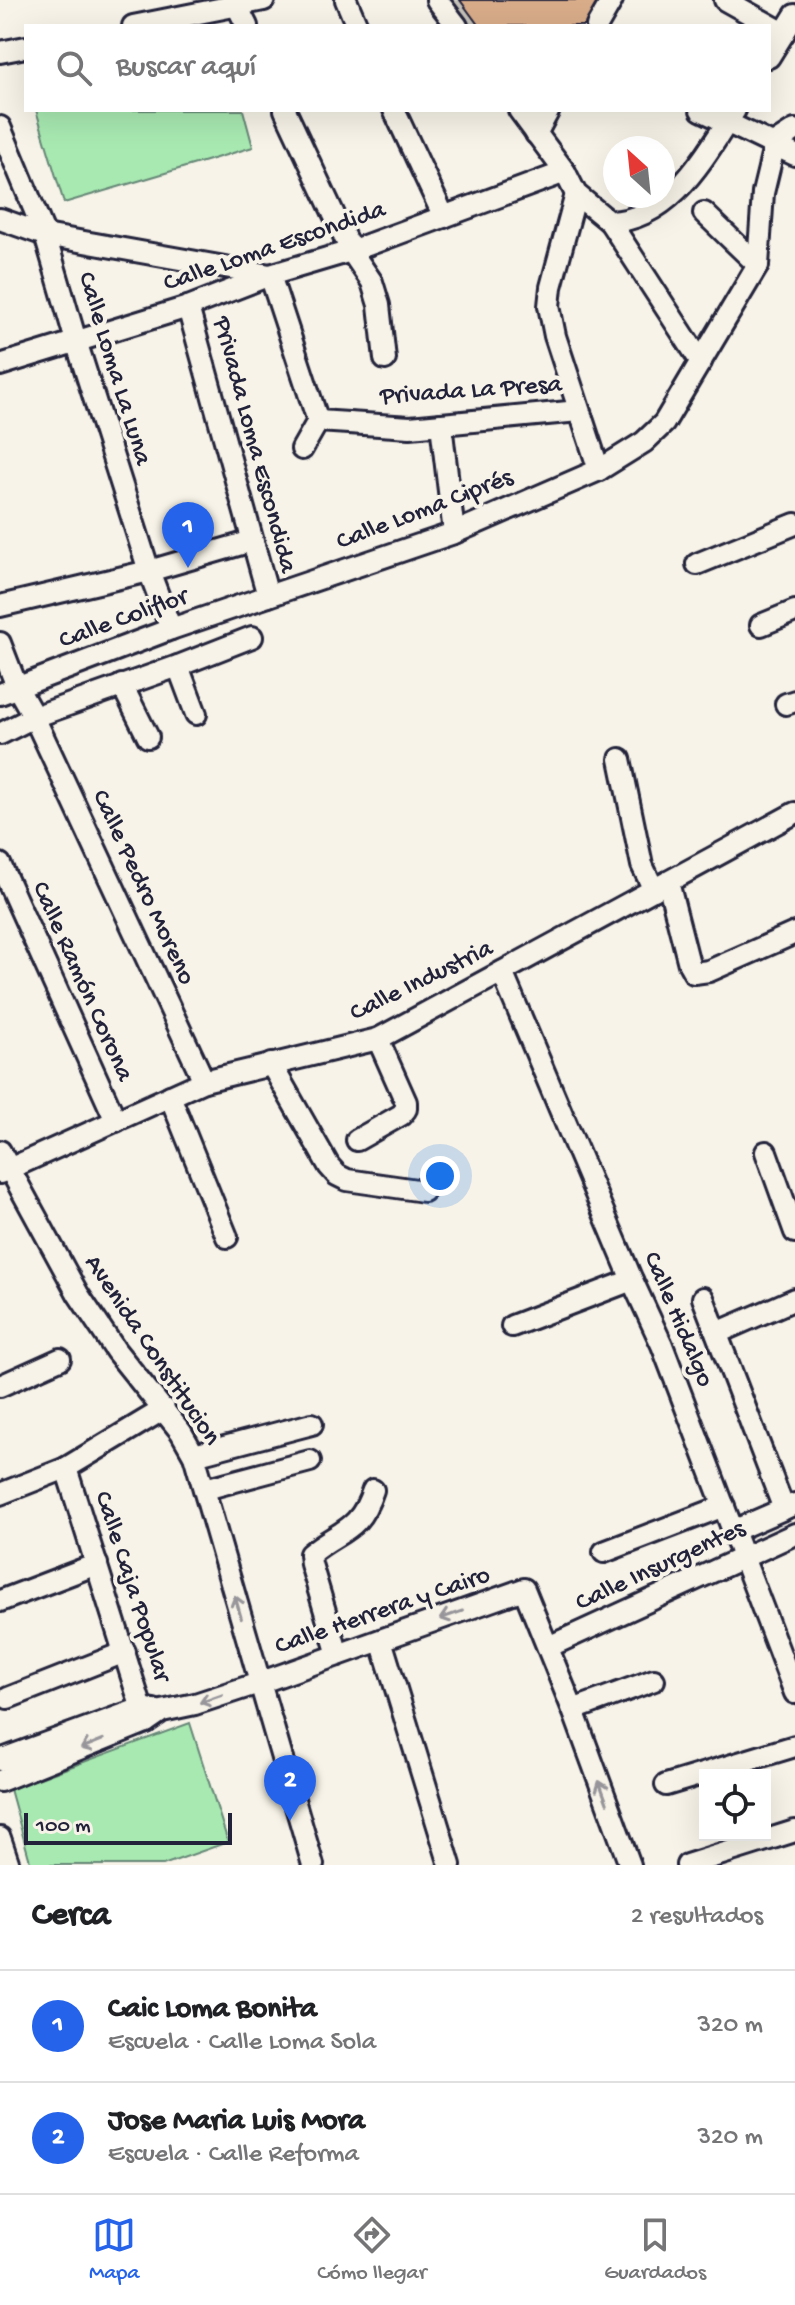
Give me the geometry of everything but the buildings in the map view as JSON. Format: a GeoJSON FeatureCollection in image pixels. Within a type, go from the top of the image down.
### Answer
{"type":"FeatureCollection","features":[{"type":"Feature","properties":{"kind":"street"},"geometry":{"type":"LineString","coordinates":[[142,24],[236,3],[264,0]]}},
{"type":"Feature","properties":{"kind":"street"},"geometry":{"type":"LineString","coordinates":[[346,0],[356,24]]}},
{"type":"Feature","properties":{"kind":"street"},"geometry":{"type":"LineString","coordinates":[[437,0],[455,24]]}},
{"type":"Feature","properties":{"kind":"street"},"geometry":{"type":"LineString","coordinates":[[598,24],[612,0]]}},
{"type":"Feature","properties":{"kind":"street"},"geometry":{"type":"LineString","coordinates":[[725,0],[790,24],[771,54]]}},
{"type":"Feature","properties":{"kind":"street"},"geometry":{"type":"LineString","coordinates":[[236,3],[246,24]]}},
{"type":"Feature","properties":{"kind":"street"},"geometry":{"type":"LineString","coordinates":[[0,52],[24,47]]}},
{"type":"Feature","properties":{"kind":"street"},"geometry":{"type":"LineString","coordinates":[[286,112],[351,251],[377,294],[385,359]]}},
{"type":"Feature","properties":{"kind":"street"},"geometry":{"type":"LineString","coordinates":[[395,112],[444,217]]}},
{"type":"Feature","properties":{"kind":"street"},"geometry":{"type":"LineString","coordinates":[[520,112],[565,172],[576,194],[610,222],[701,362]]}},
{"type":"Feature","properties":{"kind":"street"},"geometry":{"type":"LineString","coordinates":[[536,134],[548,112]]}},
{"type":"Feature","properties":{"kind":"street"},"geometry":{"type":"LineString","coordinates":[[610,222],[629,221],[645,215],[679,190],[730,116],[795,155]]}},
{"type":"Feature","properties":{"kind":"street","name":"Calle Loma La Luna"},"geometry":{"type":"LineString","coordinates":[[0,127],[45,235],[149,571],[171,629]]}},
{"type":"Feature","properties":{"kind":"street"},"geometry":{"type":"LineString","coordinates":[[758,265],[763,193],[775,143],[795,130]]}},
{"type":"Feature","properties":{"kind":"street","name":"Calle Loma Escondida"},"geometry":{"type":"LineString","coordinates":[[0,365],[188,307],[270,275],[351,251],[565,172]]}},
{"type":"Feature","properties":{"kind":"street"},"geometry":{"type":"LineString","coordinates":[[576,194],[551,287],[549,306],[555,336],[599,470]]}},
{"type":"Feature","properties":{"kind":"street"},"geometry":{"type":"LineString","coordinates":[[704,213],[758,265]]}},
{"type":"Feature","properties":{"kind":"street"},"geometry":{"type":"LineString","coordinates":[[0,219],[45,235],[270,275],[318,421],[302,449]]}},
{"type":"Feature","properties":{"kind":"street","name":"Calle Loma Ciprés"},"geometry":{"type":"LineString","coordinates":[[268,596],[454,533],[599,470],[644,442],[664,423],[758,265]]}},
{"type":"Feature","properties":{"kind":"street","name":"Privada Loma Escondida"},"geometry":{"type":"LineString","coordinates":[[188,307],[268,596]]}},
{"type":"Feature","properties":{"kind":"street","name":"Privada La Presa"},"geometry":{"type":"LineString","coordinates":[[318,421],[410,427],[579,411]]}},
{"type":"Feature","properties":{"kind":"street"},"geometry":{"type":"LineString","coordinates":[[441,424],[454,533]]}},
{"type":"Feature","properties":{"kind":"street"},"geometry":{"type":"LineString","coordinates":[[697,564],[795,524]]}},
{"type":"Feature","properties":{"kind":"street"},"geometry":{"type":"LineString","coordinates":[[0,606],[149,571],[252,541]]}},
{"type":"Feature","properties":{"kind":"street","name":"Calle Coliflor"},"geometry":{"type":"LineString","coordinates":[[8,691],[268,596]]}},
{"type":"Feature","properties":{"kind":"street"},"geometry":{"type":"LineString","coordinates":[[761,625],[795,611]]}},
{"type":"Feature","properties":{"kind":"street"},"geometry":{"type":"LineString","coordinates":[[0,734],[34,717],[252,637]]}},
{"type":"Feature","properties":{"kind":"street","name":"Calle Pedro Moreno"},"geometry":{"type":"LineString","coordinates":[[0,643],[8,691],[34,717],[204,1081]]}},
{"type":"Feature","properties":{"kind":"street"},"geometry":{"type":"LineString","coordinates":[[178,666],[196,714]]}},
{"type":"Feature","properties":{"kind":"street"},"geometry":{"type":"LineString","coordinates":[[122,685],[148,737]]}},
{"type":"Feature","properties":{"kind":"street"},"geometry":{"type":"LineString","coordinates":[[620,759],[642,865],[661,886],[694,973],[709,971],[795,933]]}},
{"type":"Feature","properties":{"kind":"street","name":"Calle Industria"},"geometry":{"type":"LineString","coordinates":[[3,1164],[116,1121],[204,1081],[378,1039],[795,813]]}},
{"type":"Feature","properties":{"kind":"street","name":"Calle Ramón Corona"},"geometry":{"type":"LineString","coordinates":[[0,864],[116,1121]]}},
{"type":"Feature","properties":{"kind":"street","name":"Calle Hidalgo"},"geometry":{"type":"LineString","coordinates":[[502,972],[662,1345],[795,1693]]}},
{"type":"Feature","properties":{"kind":"street"},"geometry":{"type":"LineString","coordinates":[[357,1140],[406,1109],[406,1102],[378,1039]]}},
{"type":"Feature","properties":{"kind":"street"},"geometry":{"type":"LineString","coordinates":[[271,1064],[337,1175],[347,1180],[424,1191]]}},
{"type":"Feature","properties":{"kind":"street"},"geometry":{"type":"LineString","coordinates":[[170,1096],[227,1237]]}},
{"type":"Feature","properties":{"kind":"street"},"geometry":{"type":"LineString","coordinates":[[766,1152],[795,1232]]}},
{"type":"Feature","properties":{"kind":"street","name":"Avenida Constitucion"},"geometry":{"type":"LineString","coordinates":[[3,1164],[78,1294],[116,1351],[164,1409],[194,1455],[313,1865]]}},
{"type":"Feature","properties":{"kind":"street"},"geometry":{"type":"LineString","coordinates":[[512,1326],[632,1280]]}},
{"type":"Feature","properties":{"kind":"street"},"geometry":{"type":"LineString","coordinates":[[703,1298],[790,1506],[733,1531]]}},
{"type":"Feature","properties":{"kind":"street"},"geometry":{"type":"LineString","coordinates":[[717,1333],[795,1299]]}},
{"type":"Feature","properties":{"kind":"street"},"geometry":{"type":"LineString","coordinates":[[0,1386],[60,1359]]}},
{"type":"Feature","properties":{"kind":"street"},"geometry":{"type":"LineString","coordinates":[[0,1494],[66,1468],[164,1409]]}},
{"type":"Feature","properties":{"kind":"street"},"geometry":{"type":"LineString","coordinates":[[194,1455],[312,1424]]}},
{"type":"Feature","properties":{"kind":"street"},"geometry":{"type":"LineString","coordinates":[[205,1489],[310,1461]]}},
{"type":"Feature","properties":{"kind":"street","name":"Calle Caja Popular"},"geometry":{"type":"LineString","coordinates":[[66,1468],[125,1652],[150,1714]]}},
{"type":"Feature","properties":{"kind":"street"},"geometry":{"type":"LineString","coordinates":[[338,1655],[310,1554],[349,1530],[362,1515],[373,1490]]}},
{"type":"Feature","properties":{"kind":"street"},"geometry":{"type":"LineString","coordinates":[[604,1552],[724,1506]]}},
{"type":"Feature","properties":{"kind":"street","name":"Calle Insurgentes"},"geometry":{"type":"LineString","coordinates":[[548,1647],[795,1534]]}},
{"type":"Feature","properties":{"kind":"street"},"geometry":{"type":"LineString","coordinates":[[0,1601],[97,1564]]}},
{"type":"Feature","properties":{"kind":"street","name":"Calle Herrera y Cairo"},"geometry":{"type":"LineString","coordinates":[[150,1714],[195,1704],[259,1683],[524,1589],[548,1647]]}},
{"type":"Feature","properties":{"kind":"street"},"geometry":{"type":"LineString","coordinates":[[381,1640],[450,1865]]}},
{"type":"Feature","properties":{"kind":"street"},"geometry":{"type":"LineString","coordinates":[[548,1647],[630,1865]]}},
{"type":"Feature","properties":{"kind":"street"},"geometry":{"type":"LineString","coordinates":[[8,1698],[125,1652]]}},
{"type":"Feature","properties":{"kind":"street"},"geometry":{"type":"LineString","coordinates":[[573,1710],[654,1680]]}},
{"type":"Feature","properties":{"kind":"street"},"geometry":{"type":"LineString","coordinates":[[0,1760],[150,1714]]}},
{"type":"Feature","properties":{"kind":"street"},"geometry":{"type":"LineString","coordinates":[[0,1781],[150,1714]]}},
{"type":"Feature","properties":{"kind":"street"},"geometry":{"type":"LineString","coordinates":[[666,1785],[795,1746]]}},
{"type":"Feature","properties":{"kind":"street"},"geometry":{"type":"LineString","coordinates":[[687,1865],[795,1831]]}},
{"type":"Feature","properties":{"kind":"street"},"geometry":{"type":"LineString","coordinates":[[0,1838],[9,1865]]}},
{"type":"Feature","properties":{"kind":"green space"},"geometry":{"type":"Polygon","coordinates":[[[37,112],[244,112],[253,147],[64,203],[37,112]]]}},
{"type":"Feature","properties":{"kind":"green space"},"geometry":{"type":"Polygon","coordinates":[[[190,1723],[228,1842],[163,1865],[31,1865],[10,1789],[190,1723]]]}},
{"type":"Feature","properties":{"kind":"place","name":"Caic Loma Bonita"},"geometry":{"type":"Point","coordinates":[188,568]}},
{"type":"Feature","properties":{"kind":"place","name":"Jose Maria Luis Mora"},"geometry":{"type":"Point","coordinates":[290,1821]}}]}
